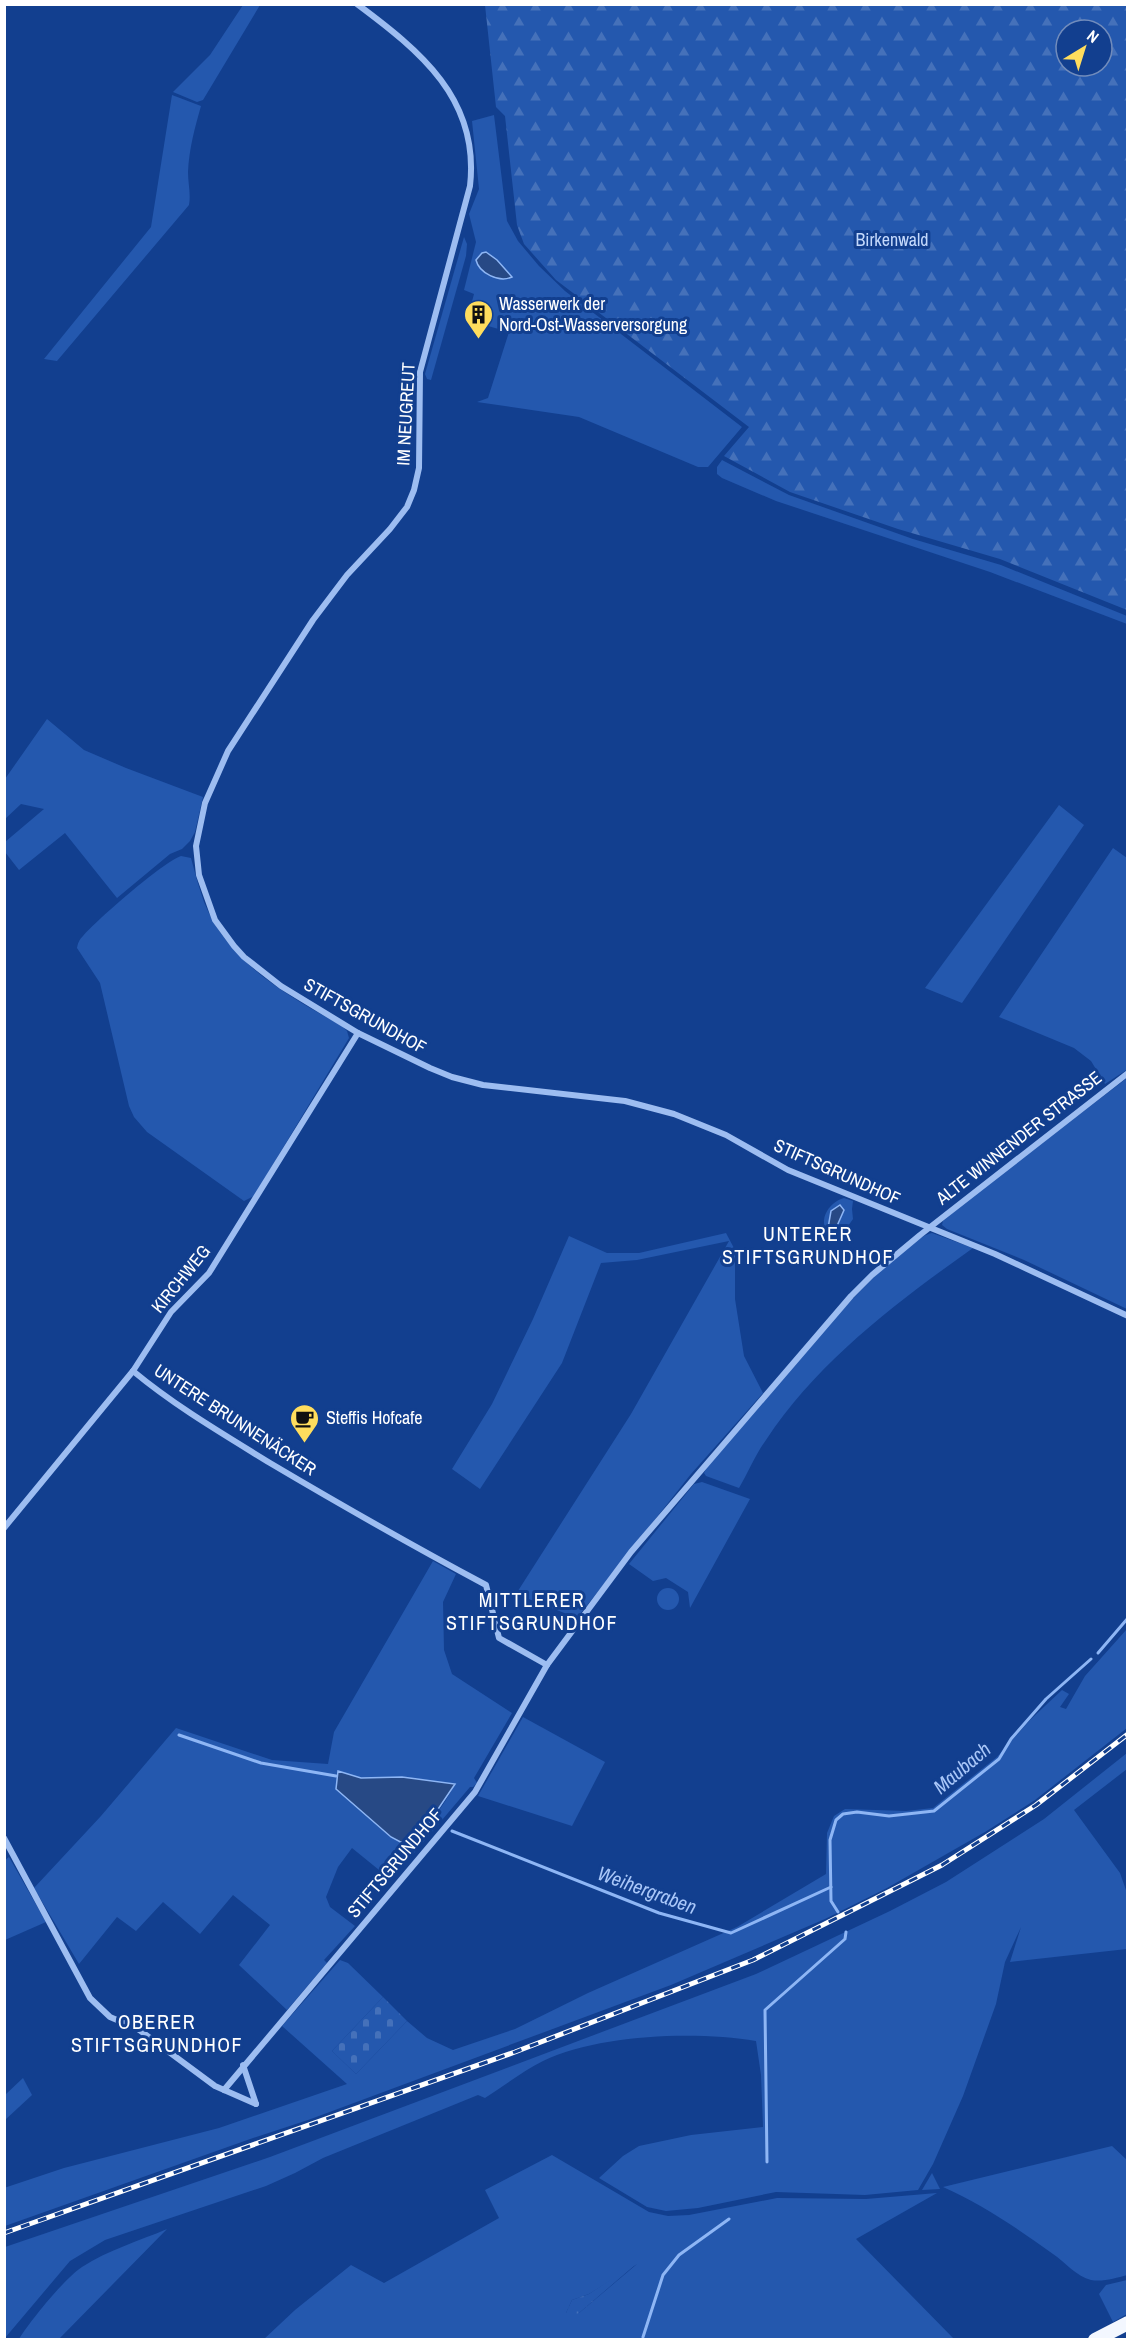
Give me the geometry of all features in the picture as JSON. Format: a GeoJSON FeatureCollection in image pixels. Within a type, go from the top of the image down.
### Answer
{"type":"FeatureCollection","features":[{"type":"Feature","properties":{"kind":"highway"},"geometry":{"type":"LineString","coordinates":[[1095,2340],[1128,2323]]}},
{"type":"Feature","properties":{"kind":"street","name":"IM NEUGREUT"},"geometry":{"type":"LineString","coordinates":[[196,846],[205,804],[228,751],[313,620],[347,575],[390,529],[407,507],[419,468],[420,372],[470,186],[472,164],[460,109],[441,80],[423,60],[357,4]]}},
{"type":"Feature","properties":{"kind":"street","name":"STIFTSGRUNDHOF"},"geometry":{"type":"LineString","coordinates":[[196,846],[199,875],[206,898],[216,920],[234,946],[256,968],[281,986],[358,1033],[430,1068],[473,1082],[625,1101],[674,1114],[726,1135],[788,1170],[930,1228],[893,1257],[851,1296],[631,1552],[547,1665],[476,1792],[224,2090]]}},
{"type":"Feature","properties":{"kind":"street","name":"KIRCHWEG"},"geometry":{"type":"LineString","coordinates":[[4,1528],[133,1371],[171,1312],[209,1273],[358,1033]]}},
{"type":"Feature","properties":{"kind":"street","name":"ALTE WINNENDER STRASSE"},"geometry":{"type":"LineString","coordinates":[[930,1228],[1128,1073]]}},
{"type":"Feature","properties":{"kind":"street"},"geometry":{"type":"LineString","coordinates":[[930,1228],[995,1254],[1128,1316]]}},
{"type":"Feature","properties":{"kind":"street","name":"UNTERE BRUNNENÄCKER"},"geometry":{"type":"LineString","coordinates":[[133,1371],[198,1419],[402,1540],[486,1585],[499,1638],[547,1665]]}},
{"type":"Feature","properties":{"kind":"street"},"geometry":{"type":"LineString","coordinates":[[4,1838],[98,2009],[138,2029],[215,2086],[256,2104],[243,2065]]}},
{"type":"Feature","properties":{"kind":"green space"},"geometry":{"type":"Polygon","coordinates":[[[243,5],[260,5],[203,100],[197,102],[173,92],[210,55],[243,5]]]}},
{"type":"Feature","properties":{"kind":"green space","name":"Birkenwald"},"geometry":{"type":"Polygon","coordinates":[[[485,5],[1127,5],[1127,610],[1000,559],[898,529],[790,492],[724,456],[749,427],[556,280],[524,244],[517,225],[505,116],[496,107],[485,5]]]}},
{"type":"Feature","properties":{"kind":"green space"},"geometry":{"type":"Polygon","coordinates":[[[172,95],[201,106],[190,155],[189,205],[57,361],[44,359],[151,227],[172,95]]]}},
{"type":"Feature","properties":{"kind":"green space"},"geometry":{"type":"Polygon","coordinates":[[[494,115],[507,221],[518,241],[539,266],[565,291],[742,427],[708,467],[698,467],[579,417],[477,402],[488,398],[509,332],[467,320],[474,294],[464,290],[476,242],[469,214],[479,189],[472,121],[494,115]]]}},
{"type":"Feature","properties":{"kind":"green space"},"geometry":{"type":"Polygon","coordinates":[[[464,237],[467,244],[466,256],[431,380],[427,379],[425,374],[464,237]]]}},
{"type":"Feature","properties":{"kind":"green space"},"geometry":{"type":"Polygon","coordinates":[[[722,460],[789,495],[913,539],[1001,565],[1127,616],[1127,624],[990,572],[776,501],[722,478],[717,474],[717,467],[722,460]]]}},
{"type":"Feature","properties":{"kind":"green space"},"geometry":{"type":"Polygon","coordinates":[[[47,719],[84,750],[203,797],[195,832],[190,841],[182,849],[170,854],[117,898],[65,833],[19,870],[5,852],[5,842],[44,809],[21,804],[5,819],[5,779],[47,719]]]}},
{"type":"Feature","properties":{"kind":"green space"},"geometry":{"type":"Polygon","coordinates":[[[1059,805],[1084,825],[962,1003],[925,988],[1059,805]]]}},
{"type":"Feature","properties":{"kind":"green space"},"geometry":{"type":"Polygon","coordinates":[[[1113,848],[1127,858],[1128,1069],[1105,1084],[1091,1061],[1074,1048],[999,1017],[1113,848]]]}},
{"type":"Feature","properties":{"kind":"green space"},"geometry":{"type":"Polygon","coordinates":[[[181,856],[191,858],[204,902],[228,943],[262,976],[342,1026],[349,1038],[254,1196],[244,1201],[147,1132],[134,1117],[129,1106],[100,983],[77,948],[82,937],[115,905],[160,869],[181,856]]]}},
{"type":"Feature","properties":{"kind":"green space"},"geometry":{"type":"Polygon","coordinates":[[[1127,1078],[1127,1309],[1024,1260],[942,1225],[943,1221],[964,1203],[1127,1078]]]}},
{"type":"Feature","properties":{"kind":"green space"},"geometry":{"type":"Polygon","coordinates":[[[844,1198],[853,1201],[853,1219],[843,1233],[832,1236],[824,1226],[824,1220],[833,1204],[844,1198]]]}},
{"type":"Feature","properties":{"kind":"green space"},"geometry":{"type":"Polygon","coordinates":[[[726,1233],[735,1250],[735,1299],[744,1356],[763,1393],[691,1474],[577,1618],[516,1594],[631,1414],[729,1241],[637,1260],[601,1263],[562,1363],[480,1489],[452,1469],[492,1404],[533,1319],[569,1236],[607,1253],[639,1253],[726,1233]]]}},
{"type":"Feature","properties":{"kind":"green space"},"geometry":{"type":"Polygon","coordinates":[[[932,1233],[973,1248],[888,1312],[834,1359],[787,1411],[762,1446],[739,1488],[706,1476],[704,1473],[707,1467],[852,1300],[884,1267],[912,1244],[932,1233]]]}},
{"type":"Feature","properties":{"kind":"green space"},"geometry":{"type":"Polygon","coordinates":[[[702,1482],[750,1499],[690,1608],[688,1592],[666,1578],[653,1581],[629,1564],[694,1484],[702,1482]]]}},
{"type":"Feature","properties":{"kind":"green space"},"geometry":{"type":"Polygon","coordinates":[[[433,1561],[456,1574],[443,1602],[444,1650],[452,1674],[512,1713],[474,1778],[477,1783],[470,1787],[403,1866],[395,1861],[384,1874],[352,1848],[338,1867],[326,1897],[330,1907],[355,1926],[324,1960],[327,1963],[287,2010],[239,1965],[270,1925],[233,1895],[200,1934],[163,1902],[136,1931],[117,1917],[79,1964],[34,1888],[101,1816],[176,1728],[272,1760],[328,1764],[334,1732],[433,1561]],[[338,1771],[376,1823],[408,1846],[434,1817],[455,1784],[402,1777],[361,1778],[338,1771]]]}},
{"type":"Feature","properties":{"kind":"green space"},"geometry":{"type":"Polygon","coordinates":[[[668,1588],[676,1591],[679,1599],[676,1607],[668,1610],[660,1607],[657,1599],[660,1591],[668,1588]]]}},
{"type":"Feature","properties":{"kind":"green space"},"geometry":{"type":"Polygon","coordinates":[[[1127,1629],[1127,1728],[1035,1800],[985,1832],[887,1888],[825,1919],[671,1985],[308,2120],[5,2226],[4,2188],[64,2168],[219,2128],[347,2084],[282,2026],[340,1960],[348,1963],[383,1997],[332,2051],[356,2074],[407,2021],[427,2038],[453,2050],[515,2029],[588,1993],[737,1927],[826,1874],[827,1833],[834,1816],[845,1809],[906,1811],[933,1808],[997,1757],[1030,1720],[1062,1690],[1069,1694],[1060,1707],[1066,1709],[1085,1676],[1127,1629]]]}},
{"type":"Feature","properties":{"kind":"green space"},"geometry":{"type":"Polygon","coordinates":[[[523,1717],[605,1762],[572,1826],[478,1796],[523,1717]]]}},
{"type":"Feature","properties":{"kind":"green space"},"geometry":{"type":"Polygon","coordinates":[[[1127,1753],[1127,1769],[1074,1810],[1120,1873],[1127,1893],[1127,1949],[1010,1962],[1021,1927],[1005,1962],[996,2004],[963,2096],[933,2164],[918,2190],[865,2195],[776,2192],[698,2208],[666,2211],[647,2207],[599,2178],[623,2156],[639,2146],[691,2135],[763,2127],[761,2075],[756,2041],[705,2036],[619,2040],[591,2045],[543,2061],[485,2098],[478,2095],[323,2158],[266,2186],[105,2240],[70,2261],[5,2338],[5,2247],[270,2157],[756,1974],[946,1882],[1044,1819],[1127,1753]]]}},
{"type":"Feature","properties":{"kind":"green space"},"geometry":{"type":"Polygon","coordinates":[[[9,1857],[46,1922],[5,1940],[4,1861],[9,1857]]]}},
{"type":"Feature","properties":{"kind":"green space"},"geometry":{"type":"Polygon","coordinates":[[[383,1997],[407,2021],[356,2074],[332,2051],[383,1997]]]}},
{"type":"Feature","properties":{"kind":"green space"},"geometry":{"type":"Polygon","coordinates":[[[23,2078],[32,2095],[5,2120],[5,2095],[23,2078]]]}},
{"type":"Feature","properties":{"kind":"green space"},"geometry":{"type":"Polygon","coordinates":[[[1112,2146],[1127,2160],[1127,2275],[1105,2280],[1091,2280],[1081,2276],[1027,2235],[972,2201],[943,2187],[1112,2146]]]}},
{"type":"Feature","properties":{"kind":"green space"},"geometry":{"type":"Polygon","coordinates":[[[552,2155],[649,2212],[668,2216],[689,2215],[777,2198],[866,2199],[937,2193],[856,2239],[954,2339],[263,2340],[295,2310],[351,2265],[384,2283],[499,2218],[485,2190],[552,2155]],[[637,2264],[589,2294],[572,2300],[566,2313],[579,2313],[637,2264]]]}},
{"type":"Feature","properties":{"kind":"green space"},"geometry":{"type":"Polygon","coordinates":[[[932,2173],[940,2189],[922,2190],[932,2173]]]}},
{"type":"Feature","properties":{"kind":"green space"},"geometry":{"type":"Polygon","coordinates":[[[167,2229],[59,2339],[19,2339],[48,2300],[82,2267],[113,2251],[167,2229]]]}},
{"type":"Feature","properties":{"kind":"green space"},"geometry":{"type":"Polygon","coordinates":[[[642,2259],[579,2313],[572,2315],[566,2313],[572,2300],[589,2294],[642,2259]]]}},
{"type":"Feature","properties":{"kind":"green space"},"geometry":{"type":"Polygon","coordinates":[[[1127,2280],[1127,2314],[1113,2322],[1099,2294],[1106,2285],[1127,2280]]]}},
{"type":"Feature","properties":{"kind":"shaded area"},"geometry":{"type":"Polygon","coordinates":[[[486,252],[497,260],[512,277],[501,279],[485,273],[476,260],[486,252]]]}},
{"type":"Feature","properties":{"kind":"shaded area"},"geometry":{"type":"Polygon","coordinates":[[[840,1205],[844,1210],[837,1226],[843,1230],[834,1233],[828,1228],[831,1211],[840,1205]]]}},
{"type":"Feature","properties":{"kind":"shaded area"},"geometry":{"type":"Polygon","coordinates":[[[338,1771],[361,1778],[402,1777],[455,1784],[424,1830],[408,1846],[391,1837],[336,1789],[338,1771]]]}},
{"type":"Feature","properties":{"kind":"waterway","name":"Maubach"},"geometry":{"type":"LineString","coordinates":[[1098,1653],[1128,1618]]}},
{"type":"Feature","properties":{"kind":"waterway","name":"Maubach"},"geometry":{"type":"LineString","coordinates":[[838,1912],[831,1901],[830,1840],[836,1820],[843,1814],[857,1812],[889,1816],[934,1811],[999,1759],[1011,1739],[1046,1699],[1091,1659]]}},
{"type":"Feature","properties":{"kind":"waterway","name":"Weihergraben"},"geometry":{"type":"LineString","coordinates":[[179,1735],[261,1763],[336,1776]]}},
{"type":"Feature","properties":{"kind":"waterway","name":"Weihergraben"},"geometry":{"type":"LineString","coordinates":[[452,1831],[659,1913],[731,1933],[831,1887]]}},
{"type":"Feature","properties":{"kind":"waterway","name":"Maubach"},"geometry":{"type":"LineString","coordinates":[[767,2162],[765,2010],[845,1939],[846,1932]]}},
{"type":"Feature","properties":{"kind":"waterway"},"geometry":{"type":"LineString","coordinates":[[643,2337],[663,2275],[679,2255],[729,2219]]}},
{"type":"Feature","properties":{"kind":"railway"},"geometry":{"type":"LineString","coordinates":[[4,2233],[515,2052],[753,1960],[942,1865],[1036,1805],[1128,1734]]}},
{"type":"Feature","properties":{"kind":"place","name":"Wasserwerk der Nord-Ost-Wasserversorgung"},"geometry":{"type":"Point","coordinates":[478,340]}},
{"type":"Feature","properties":{"kind":"place","name":"Steffis Hofcafe"},"geometry":{"type":"Point","coordinates":[305,1444]}},
{"type":"Feature","properties":{"kind":"district","name":"UNTERER STIFTSGRUNDHOF"},"geometry":{"type":"Point","coordinates":[808,1246]}},
{"type":"Feature","properties":{"kind":"district","name":"MITTLERER STIFTSGRUNDHOF"},"geometry":{"type":"Point","coordinates":[532,1612]}},
{"type":"Feature","properties":{"kind":"district","name":"OBERER STIFTSGRUNDHOF"},"geometry":{"type":"Point","coordinates":[157,2034]}}]}
